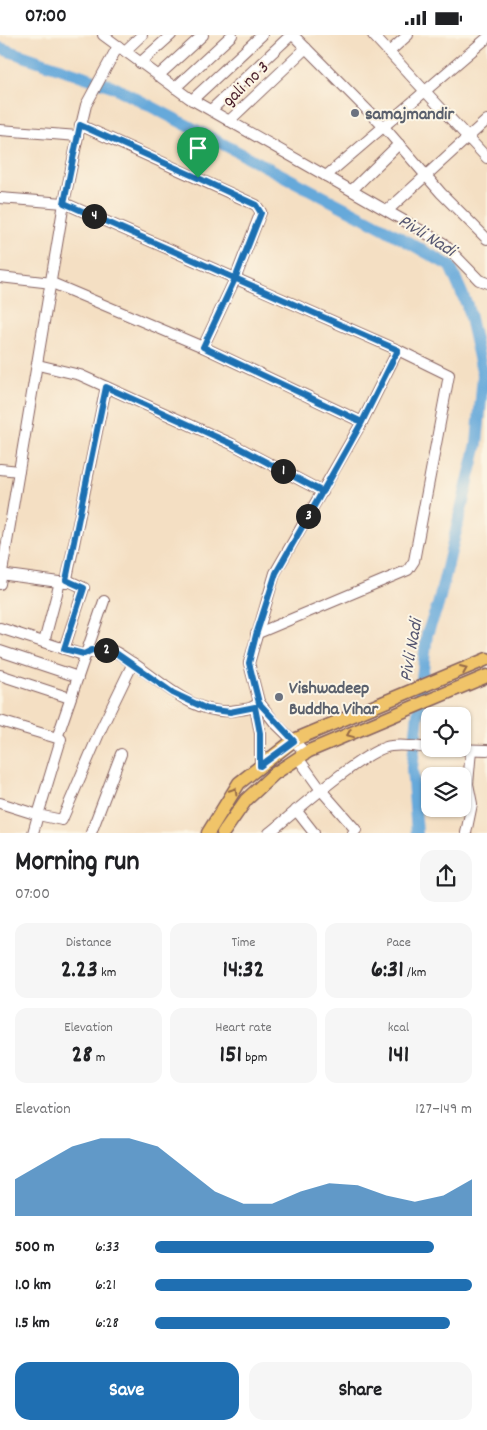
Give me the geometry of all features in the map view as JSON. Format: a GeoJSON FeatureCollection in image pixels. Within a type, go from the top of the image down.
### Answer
{"type":"FeatureCollection","features":[{"type":"Feature","properties":{"kind":"main road"},"geometry":{"type":"LineString","coordinates":[[208,833],[239,783],[294,741],[487,659]]}},
{"type":"Feature","properties":{"kind":"main road"},"geometry":{"type":"LineString","coordinates":[[224,833],[246,800],[274,774],[302,755],[487,676]]}},
{"type":"Feature","properties":{"kind":"street"},"geometry":{"type":"LineString","coordinates":[[64,649],[84,588],[63,581],[1,578],[64,203],[79,130],[86,105],[105,67],[122,49],[142,35]]}},
{"type":"Feature","properties":{"kind":"street"},"geometry":{"type":"LineString","coordinates":[[140,63],[171,35]]}},
{"type":"Feature","properties":{"kind":"street"},"geometry":{"type":"LineString","coordinates":[[158,76],[203,35]]}},
{"type":"Feature","properties":{"kind":"street"},"geometry":{"type":"LineString","coordinates":[[175,88],[232,35]]}},
{"type":"Feature","properties":{"kind":"street"},"geometry":{"type":"LineString","coordinates":[[192,100],[262,35]]}},
{"type":"Feature","properties":{"kind":"street"},"geometry":{"type":"LineString","coordinates":[[210,110],[292,35],[384,127],[425,175],[487,239]]}},
{"type":"Feature","properties":{"kind":"street"},"geometry":{"type":"LineString","coordinates":[[373,35],[487,158]]}},
{"type":"Feature","properties":{"kind":"street"},"geometry":{"type":"LineString","coordinates":[[389,52],[408,35]]}},
{"type":"Feature","properties":{"kind":"street"},"geometry":{"type":"LineString","coordinates":[[109,37],[140,63],[192,100],[388,210],[442,243],[479,281],[487,283]]}},
{"type":"Feature","properties":{"kind":"street"},"geometry":{"type":"LineString","coordinates":[[326,176],[487,38]]}},
{"type":"Feature","properties":{"kind":"street","name":"gali no 3"},"geometry":{"type":"LineString","coordinates":[[229,121],[306,48]]}},
{"type":"Feature","properties":{"kind":"street"},"geometry":{"type":"LineString","coordinates":[[388,210],[487,121]]}},
{"type":"Feature","properties":{"kind":"street"},"geometry":{"type":"LineString","coordinates":[[0,129],[79,130],[256,205],[261,213],[235,279],[203,347]]}},
{"type":"Feature","properties":{"kind":"street"},"geometry":{"type":"LineString","coordinates":[[352,190],[399,144]]}},
{"type":"Feature","properties":{"kind":"street"},"geometry":{"type":"LineString","coordinates":[[0,198],[64,203],[398,350],[448,375],[414,561],[408,570],[256,635]]}},
{"type":"Feature","properties":{"kind":"street"},"geometry":{"type":"LineString","coordinates":[[0,277],[52,283],[203,347],[362,422]]}},
{"type":"Feature","properties":{"kind":"street"},"geometry":{"type":"LineString","coordinates":[[260,766],[260,733],[249,663],[276,573],[362,422],[398,350]]}},
{"type":"Feature","properties":{"kind":"street"},"geometry":{"type":"LineString","coordinates":[[38,365],[80,375],[232,444],[323,492]]}},
{"type":"Feature","properties":{"kind":"street"},"geometry":{"type":"LineString","coordinates":[[44,641],[63,581],[106,387]]}},
{"type":"Feature","properties":{"kind":"street"},"geometry":{"type":"LineString","coordinates":[[0,469],[19,471]]}},
{"type":"Feature","properties":{"kind":"street"},"geometry":{"type":"LineString","coordinates":[[57,738],[84,654],[104,601]]}},
{"type":"Feature","properties":{"kind":"street"},"geometry":{"type":"LineString","coordinates":[[0,628],[84,654],[92,650],[113,651],[133,663],[173,693],[207,709],[230,712],[257,705]]}},
{"type":"Feature","properties":{"kind":"street"},"geometry":{"type":"LineString","coordinates":[[0,651],[78,677]]}},
{"type":"Feature","properties":{"kind":"street"},"geometry":{"type":"LineString","coordinates":[[0,803],[38,815],[62,820],[101,729],[133,663]]}},
{"type":"Feature","properties":{"kind":"street"},"geometry":{"type":"LineString","coordinates":[[0,675],[70,698]]}},
{"type":"Feature","properties":{"kind":"street"},"geometry":{"type":"LineString","coordinates":[[257,705],[294,741],[321,790],[356,829],[353,833]]}},
{"type":"Feature","properties":{"kind":"street"},"geometry":{"type":"LineString","coordinates":[[0,721],[62,739],[33,833]]}},
{"type":"Feature","properties":{"kind":"street"},"geometry":{"type":"LineString","coordinates":[[268,833],[280,829],[296,810],[370,755],[390,746],[421,748]]}},
{"type":"Feature","properties":{"kind":"street"},"geometry":{"type":"LineString","coordinates":[[471,750],[487,750]]}},
{"type":"Feature","properties":{"kind":"street"},"geometry":{"type":"LineString","coordinates":[[91,833],[121,754]]}},
{"type":"Feature","properties":{"kind":"street"},"geometry":{"type":"LineString","coordinates":[[466,833],[472,804],[468,784],[470,757]]}},
{"type":"Feature","properties":{"kind":"street"},"geometry":{"type":"LineString","coordinates":[[296,810],[314,833]]}},
{"type":"Feature","properties":{"kind":"waterway","name":"Pivli Nadi"},"geometry":{"type":"LineString","coordinates":[[0,48],[112,86],[385,229],[450,266],[467,305],[483,375],[477,444],[438,605],[427,634],[412,768],[417,833]]}},
{"type":"Feature","properties":{"kind":"place","name":"samajmandir"},"geometry":{"type":"Point","coordinates":[355,113]}},
{"type":"Feature","properties":{"kind":"place","name":"Vishwadeep Buddha Vihar"},"geometry":{"type":"Point","coordinates":[279,697]}},
{"type":"Feature","properties":{"kind":"route"},"geometry":{"type":"LineString","coordinates":[[198,178],[80,125],[64,203],[235,279],[398,350],[362,422],[342,457],[323,492],[276,573],[265,603],[249,663],[259,703],[275,723],[294,741],[260,766],[260,733],[255,707],[230,712],[207,709],[173,693],[139,667],[113,651],[92,650],[80,654],[64,649],[84,588],[82,585],[66,580],[106,387],[232,444],[323,492],[362,422],[203,347],[235,279],[261,213],[256,205],[198,178]]}}]}
